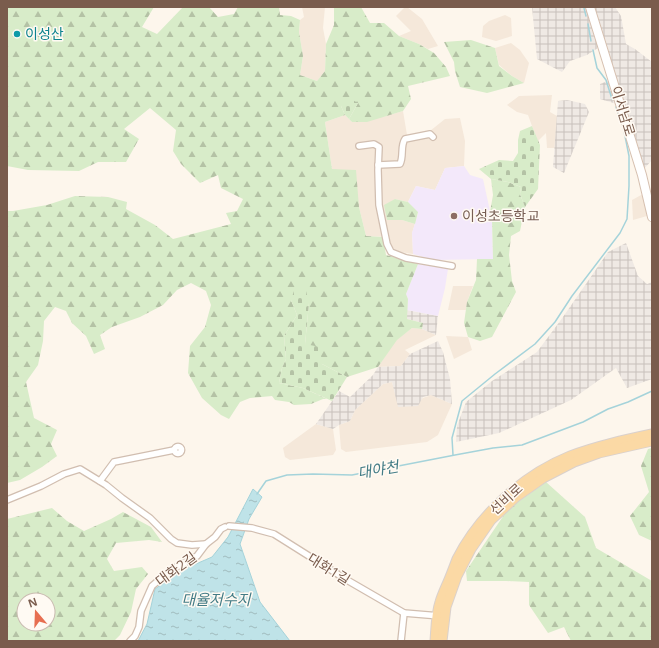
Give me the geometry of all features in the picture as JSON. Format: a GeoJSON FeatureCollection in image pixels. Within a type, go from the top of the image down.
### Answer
{"type":"FeatureCollection","features":[{"type":"Feature","properties":{"kind":"main road","name":"이서남로"},"geometry":{"type":"LineString","coordinates":[[590,7],[640,167],[652,217]]}},
{"type":"Feature","properties":{"kind":"main road","name":"선비로"},"geometry":{"type":"LineString","coordinates":[[442,641],[440,602],[458,559],[473,533],[510,494],[545,468],[569,457],[598,446],[652,434]]}},
{"type":"Feature","properties":{"kind":"main road","name":"선비로"},"geometry":{"type":"LineString","coordinates":[[435,641],[441,616],[446,607],[457,576],[471,549],[492,520],[516,497],[543,478],[574,462],[599,453],[652,441]]}},
{"type":"Feature","properties":{"kind":"street"},"geometry":{"type":"LineString","coordinates":[[378,165],[400,164],[405,139],[430,134],[433,137]]}},
{"type":"Feature","properties":{"kind":"street"},"geometry":{"type":"LineString","coordinates":[[359,146],[374,144],[379,147],[379,206],[387,244],[391,252],[406,258],[452,266]]}},
{"type":"Feature","properties":{"kind":"street"},"geometry":{"type":"LineString","coordinates":[[100,481],[114,462],[174,450]]}},
{"type":"Feature","properties":{"kind":"street"},"geometry":{"type":"LineString","coordinates":[[7,500],[41,486],[64,474],[80,469],[100,481],[150,518],[178,544],[206,544]]}},
{"type":"Feature","properties":{"kind":"street","name":"대화1길"},"geometry":{"type":"LineString","coordinates":[[227,526],[252,528],[274,534],[346,580],[404,613],[441,616]]}},
{"type":"Feature","properties":{"kind":"street","name":"대화2길"},"geometry":{"type":"LineString","coordinates":[[130,641],[135,636],[139,627],[141,611],[152,586],[172,569],[197,556],[206,544],[215,538],[221,529],[227,526]]}},
{"type":"Feature","properties":{"kind":"street"},"geometry":{"type":"LineString","coordinates":[[401,641],[404,613]]}},
{"type":"Feature","properties":{"kind":"shaded area"},"geometry":{"type":"Polygon","coordinates":[[[302,7],[325,7],[323,28],[326,44],[325,71],[317,81],[300,75],[303,56],[299,32],[300,20],[304,17],[302,7]]]}},
{"type":"Feature","properties":{"kind":"shaded area"},"geometry":{"type":"Polygon","coordinates":[[[405,7],[422,19],[438,46],[428,49],[399,36],[411,31],[396,16],[405,7]]]}},
{"type":"Feature","properties":{"kind":"shaded area"},"geometry":{"type":"Polygon","coordinates":[[[532,7],[615,7],[621,16],[626,44],[652,62],[652,160],[644,169],[627,107],[600,99],[600,84],[610,80],[598,48],[587,55],[570,61],[562,72],[537,59],[532,7]]]}},
{"type":"Feature","properties":{"kind":"shaded area"},"geometry":{"type":"Polygon","coordinates":[[[505,15],[511,18],[512,36],[496,41],[482,37],[483,26],[489,21],[505,15]]]}},
{"type":"Feature","properties":{"kind":"shaded area"},"geometry":{"type":"Polygon","coordinates":[[[511,43],[520,50],[529,63],[524,83],[512,76],[499,65],[495,48],[511,43]]]}},
{"type":"Feature","properties":{"kind":"shaded area"},"geometry":{"type":"Polygon","coordinates":[[[552,95],[550,112],[557,116],[555,148],[547,148],[546,133],[538,141],[528,115],[517,112],[507,105],[519,96],[552,95]]]}},
{"type":"Feature","properties":{"kind":"shaded area"},"geometry":{"type":"Polygon","coordinates":[[[567,100],[585,104],[589,112],[564,173],[553,167],[558,101],[567,100]]]}},
{"type":"Feature","properties":{"kind":"shaded area"},"geometry":{"type":"Polygon","coordinates":[[[403,111],[407,135],[430,131],[445,119],[460,118],[465,141],[464,166],[445,168],[435,190],[416,186],[408,202],[395,199],[387,220],[402,220],[415,224],[412,233],[413,254],[401,252],[392,248],[388,237],[366,236],[359,207],[332,169],[325,122],[345,115],[352,122],[386,116],[403,111]]]}},
{"type":"Feature","properties":{"kind":"shaded area","name":"이성초등학교"},"geometry":{"type":"Polygon","coordinates":[[[464,166],[470,175],[483,179],[492,220],[493,259],[434,260],[413,254],[412,233],[418,213],[408,202],[416,186],[435,190],[445,168],[464,166]]]}},
{"type":"Feature","properties":{"kind":"shaded area"},"geometry":{"type":"Polygon","coordinates":[[[643,194],[647,216],[633,220],[632,200],[643,194]]]}},
{"type":"Feature","properties":{"kind":"shaded area"},"geometry":{"type":"Polygon","coordinates":[[[626,243],[638,276],[647,284],[652,282],[652,379],[627,388],[616,368],[571,400],[499,433],[456,442],[457,426],[466,402],[492,381],[537,352],[608,252],[626,243]]]}},
{"type":"Feature","properties":{"kind":"shaded area"},"geometry":{"type":"Polygon","coordinates":[[[418,264],[448,269],[438,316],[407,310],[408,299],[406,294],[418,264]]]}},
{"type":"Feature","properties":{"kind":"shaded area"},"geometry":{"type":"Polygon","coordinates":[[[453,286],[473,286],[467,302],[466,310],[448,310],[453,286]]]}},
{"type":"Feature","properties":{"kind":"shaded area"},"geometry":{"type":"Polygon","coordinates":[[[407,310],[438,316],[436,335],[422,329],[423,323],[407,319],[407,310]]]}},
{"type":"Feature","properties":{"kind":"shaded area"},"geometry":{"type":"Polygon","coordinates":[[[412,328],[422,329],[436,335],[405,350],[410,354],[401,366],[378,367],[396,340],[412,328]]]}},
{"type":"Feature","properties":{"kind":"shaded area"},"geometry":{"type":"Polygon","coordinates":[[[446,336],[468,337],[472,350],[454,359],[446,336]]]}},
{"type":"Feature","properties":{"kind":"shaded area"},"geometry":{"type":"Polygon","coordinates":[[[438,341],[443,352],[450,379],[452,404],[431,395],[423,397],[418,406],[398,407],[392,382],[383,384],[355,410],[350,421],[333,429],[316,424],[339,391],[350,397],[373,375],[378,367],[401,366],[410,354],[438,341]]]}},
{"type":"Feature","properties":{"kind":"shaded area"},"geometry":{"type":"Polygon","coordinates":[[[392,382],[399,407],[431,395],[452,404],[438,435],[427,442],[346,452],[341,449],[339,425],[350,421],[355,410],[383,384],[392,382]]]}},
{"type":"Feature","properties":{"kind":"shaded area"},"geometry":{"type":"Polygon","coordinates":[[[316,424],[333,429],[336,450],[333,455],[290,460],[285,457],[283,448],[316,424]]]}},
{"type":"Feature","properties":{"kind":"green space"},"geometry":{"type":"Polygon","coordinates":[[[7,7],[154,7],[142,27],[157,34],[183,7],[209,7],[218,17],[234,14],[238,7],[279,7],[280,15],[291,16],[300,20],[299,32],[303,56],[300,75],[317,81],[325,71],[326,44],[334,25],[334,7],[361,7],[370,23],[384,23],[399,36],[419,44],[434,53],[446,67],[450,76],[408,86],[411,99],[403,111],[367,122],[352,122],[349,119],[358,103],[341,106],[345,115],[325,122],[332,169],[356,170],[359,207],[366,236],[383,237],[386,255],[418,264],[406,294],[408,299],[407,319],[423,323],[422,329],[412,328],[397,340],[378,367],[347,377],[322,364],[305,344],[309,303],[291,300],[297,315],[284,336],[286,359],[282,368],[279,383],[303,388],[327,399],[311,404],[294,405],[289,402],[275,400],[272,396],[250,398],[240,402],[229,419],[221,415],[202,398],[188,373],[190,346],[205,327],[211,305],[206,291],[191,283],[177,290],[163,305],[140,317],[112,327],[100,335],[105,349],[94,354],[86,336],[72,323],[66,311],[55,307],[44,321],[43,341],[38,365],[26,382],[34,418],[57,430],[51,444],[57,456],[20,480],[7,483],[7,211],[47,205],[75,196],[108,197],[127,202],[126,209],[155,225],[173,239],[231,224],[226,213],[237,211],[243,199],[221,188],[218,175],[200,183],[181,164],[173,151],[176,130],[150,108],[124,129],[139,139],[126,162],[98,162],[79,171],[28,170],[7,166],[7,7]]]}},
{"type":"Feature","properties":{"kind":"green space"},"geometry":{"type":"Polygon","coordinates":[[[471,40],[495,48],[499,66],[524,83],[487,93],[460,87],[454,62],[444,42],[471,40]]]}},
{"type":"Feature","properties":{"kind":"green space"},"geometry":{"type":"Polygon","coordinates":[[[349,98],[358,103],[349,119],[345,115],[341,106],[349,98]]]}},
{"type":"Feature","properties":{"kind":"green space"},"geometry":{"type":"Polygon","coordinates":[[[532,126],[540,145],[538,189],[525,207],[520,194],[521,187],[508,182],[491,179],[479,169],[499,160],[513,161],[518,153],[520,131],[532,126]]]}},
{"type":"Feature","properties":{"kind":"green space"},"geometry":{"type":"Polygon","coordinates":[[[491,179],[508,182],[521,187],[520,194],[525,207],[520,231],[511,236],[509,255],[512,281],[516,292],[492,337],[480,341],[468,337],[464,323],[467,302],[476,280],[477,259],[493,259],[492,220],[490,212],[493,195],[491,179]]]}},
{"type":"Feature","properties":{"kind":"green space"},"geometry":{"type":"Polygon","coordinates":[[[395,199],[408,202],[418,212],[415,224],[402,220],[387,220],[384,205],[395,199]]]}},
{"type":"Feature","properties":{"kind":"green space"},"geometry":{"type":"Polygon","coordinates":[[[294,291],[306,291],[309,303],[305,344],[320,347],[322,364],[347,377],[332,401],[303,388],[279,383],[282,368],[286,359],[284,336],[297,315],[291,300],[294,291]]]}},
{"type":"Feature","properties":{"kind":"green space"},"geometry":{"type":"Polygon","coordinates":[[[652,448],[652,541],[639,535],[630,516],[649,492],[641,466],[648,449],[652,448]]]}},
{"type":"Feature","properties":{"kind":"green space"},"geometry":{"type":"Polygon","coordinates":[[[546,482],[585,517],[596,548],[652,581],[652,641],[571,641],[564,627],[548,633],[529,605],[529,582],[467,581],[466,571],[508,509],[546,482]]]}},
{"type":"Feature","properties":{"kind":"green space"},"geometry":{"type":"Polygon","coordinates":[[[52,508],[67,521],[84,531],[123,512],[151,527],[162,542],[149,540],[116,543],[107,559],[114,571],[142,567],[148,574],[136,589],[131,612],[120,635],[114,641],[7,641],[7,519],[52,508]]]}},
{"type":"Feature","properties":{"kind":"water","name":"대율저수지"},"geometry":{"type":"Polygon","coordinates":[[[253,489],[262,497],[249,519],[240,544],[260,602],[290,641],[138,641],[147,624],[155,589],[182,570],[212,557],[228,537],[253,489]]]}},
{"type":"Feature","properties":{"kind":"waterway"},"geometry":{"type":"LineString","coordinates":[[584,8],[586,16]]}},
{"type":"Feature","properties":{"kind":"waterway"},"geometry":{"type":"LineString","coordinates":[[588,24],[591,41]]}},
{"type":"Feature","properties":{"kind":"waterway"},"geometry":{"type":"LineString","coordinates":[[593,50],[597,68],[606,80],[612,99]]}},
{"type":"Feature","properties":{"kind":"waterway"},"geometry":{"type":"LineString","coordinates":[[616,107],[623,126]]}},
{"type":"Feature","properties":{"kind":"waterway"},"geometry":{"type":"LineString","coordinates":[[453,455],[452,438],[462,401],[535,344],[555,322],[572,296],[620,233],[627,219],[629,186],[629,156],[624,131]]}},
{"type":"Feature","properties":{"kind":"waterway","name":"대야천"},"geometry":{"type":"LineString","coordinates":[[257,494],[266,481],[287,475],[352,475],[493,448],[522,445],[583,422],[608,409],[652,391]]}},
{"type":"Feature","properties":{"kind":"place","name":"이성산"},"geometry":{"type":"Point","coordinates":[17,34]}},
{"type":"Feature","properties":{"kind":"place","name":"이성초등학교"},"geometry":{"type":"Point","coordinates":[454,216]}}]}
